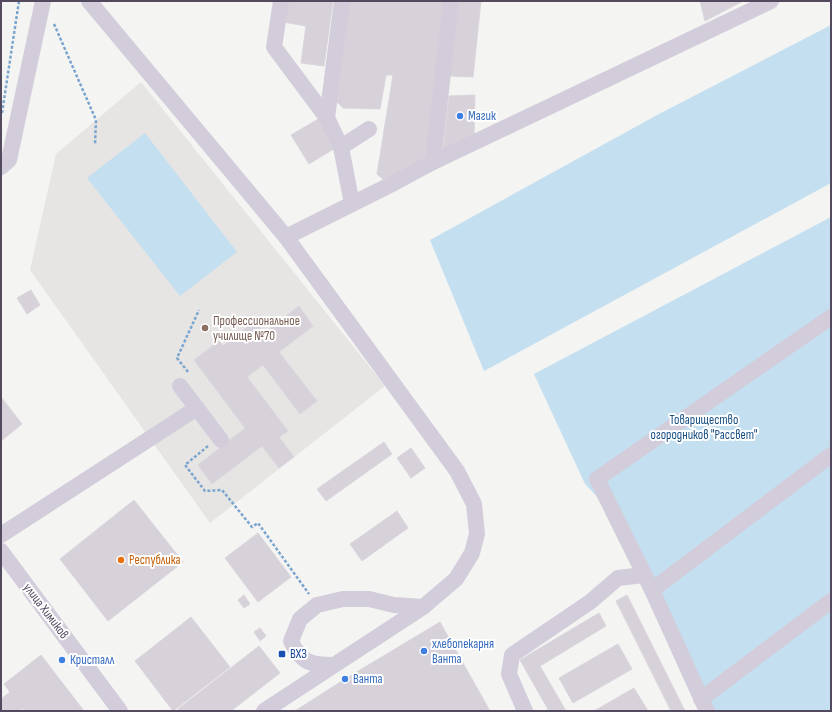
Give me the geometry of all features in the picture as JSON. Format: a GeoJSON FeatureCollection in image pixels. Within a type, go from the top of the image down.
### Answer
{"type":"FeatureCollection","features":[{"type":"Feature","properties":{"kind":"street"},"geometry":{"type":"LineString","coordinates":[[89,1],[286,237],[457,471],[474,504],[477,534],[472,554],[456,579],[423,607],[264,711]]}},
{"type":"Feature","properties":{"kind":"street"},"geometry":{"type":"LineString","coordinates":[[281,1],[274,47],[327,118],[341,147],[352,204]]}},
{"type":"Feature","properties":{"kind":"street"},"geometry":{"type":"LineString","coordinates":[[327,118],[342,1]]}},
{"type":"Feature","properties":{"kind":"street"},"geometry":{"type":"LineString","coordinates":[[433,162],[451,1]]}},
{"type":"Feature","properties":{"kind":"street"},"geometry":{"type":"LineString","coordinates":[[286,237],[433,162],[771,1]]}},
{"type":"Feature","properties":{"kind":"street"},"geometry":{"type":"LineString","coordinates":[[1,167],[10,160],[42,2]]}},
{"type":"Feature","properties":{"kind":"street"},"geometry":{"type":"LineString","coordinates":[[341,147],[369,129]]}},
{"type":"Feature","properties":{"kind":"street"},"geometry":{"type":"LineString","coordinates":[[831,317],[597,479],[652,590],[704,705],[831,602]]}},
{"type":"Feature","properties":{"kind":"street"},"geometry":{"type":"LineString","coordinates":[[185,381],[197,408],[220,438]]}},
{"type":"Feature","properties":{"kind":"street"},"geometry":{"type":"LineString","coordinates":[[1,535],[197,408]]}},
{"type":"Feature","properties":{"kind":"street"},"geometry":{"type":"LineString","coordinates":[[652,590],[831,455]]}},
{"type":"Feature","properties":{"kind":"street","name":"улица Химиков"},"geometry":{"type":"LineString","coordinates":[[1,550],[120,711]]}},
{"type":"Feature","properties":{"kind":"street"},"geometry":{"type":"LineString","coordinates":[[525,711],[510,674],[512,655],[590,602],[618,578],[644,575]]}},
{"type":"Feature","properties":{"kind":"street"},"geometry":{"type":"LineString","coordinates":[[333,665],[318,665],[306,660],[297,654],[291,641],[300,620],[317,605],[343,599],[369,599],[394,605],[423,607]]}},
{"type":"Feature","properties":{"kind":"path"},"geometry":{"type":"LineString","coordinates":[[1,118],[19,1]]}},
{"type":"Feature","properties":{"kind":"path"},"geometry":{"type":"LineString","coordinates":[[42,2],[53,21],[96,120],[94,145]]}},
{"type":"Feature","properties":{"kind":"path"},"geometry":{"type":"LineString","coordinates":[[185,381],[177,358],[199,310]]}},
{"type":"Feature","properties":{"kind":"path"},"geometry":{"type":"LineString","coordinates":[[220,438],[185,464],[205,491],[222,490],[252,527],[258,523],[317,605]]}},
{"type":"Feature","properties":{"kind":"shaded area","name":"Профессиональное училище №70"},"geometry":{"type":"Polygon","coordinates":[[[141,82],[385,386],[210,523],[30,270],[56,154],[141,82]]]}},
{"type":"Feature","properties":{"kind":"green space"},"geometry":{"type":"Polygon","coordinates":[[[831,25],[831,183],[484,371],[430,240],[659,114],[831,25]]]}},
{"type":"Feature","properties":{"kind":"green space"},"geometry":{"type":"Polygon","coordinates":[[[145,133],[237,252],[180,296],[87,178],[145,133]]]}},
{"type":"Feature","properties":{"kind":"green space","name":"Товарищество огородников \"Рассвет\""},"geometry":{"type":"Polygon","coordinates":[[[831,217],[831,711],[715,711],[600,500],[585,484],[534,374],[831,217]]]}},
{"type":"Feature","properties":{"kind":"building"},"geometry":{"type":"Polygon","coordinates":[[[286,1],[333,1],[324,66],[301,63],[306,26],[283,22],[286,1]]]}},
{"type":"Feature","properties":{"kind":"building"},"geometry":{"type":"Polygon","coordinates":[[[349,1],[445,1],[430,156],[385,181],[377,174],[393,75],[386,75],[380,109],[343,108],[337,102],[349,1]]]}},
{"type":"Feature","properties":{"kind":"building"},"geometry":{"type":"Polygon","coordinates":[[[456,1],[481,1],[473,77],[449,76],[456,1]]]}},
{"type":"Feature","properties":{"kind":"building"},"geometry":{"type":"Polygon","coordinates":[[[700,1],[743,1],[705,21],[700,1]]]}},
{"type":"Feature","properties":{"kind":"building","name":"Магик"},"geometry":{"type":"Polygon","coordinates":[[[475,95],[474,136],[443,150],[449,96],[475,95]]]}},
{"type":"Feature","properties":{"kind":"building"},"geometry":{"type":"Polygon","coordinates":[[[320,118],[337,147],[309,164],[291,135],[320,118]]]}},
{"type":"Feature","properties":{"kind":"building"},"geometry":{"type":"Polygon","coordinates":[[[31,290],[40,305],[27,314],[17,298],[31,290]]]}},
{"type":"Feature","properties":{"kind":"building"},"geometry":{"type":"Polygon","coordinates":[[[299,306],[313,326],[279,352],[317,401],[300,414],[263,365],[247,377],[288,431],[279,437],[294,457],[279,468],[262,446],[212,484],[198,465],[245,428],[194,360],[219,341],[223,346],[255,321],[264,333],[299,306]]]}},
{"type":"Feature","properties":{"kind":"building"},"geometry":{"type":"Polygon","coordinates":[[[1,397],[22,424],[1,441],[1,397]]]}},
{"type":"Feature","properties":{"kind":"building"},"geometry":{"type":"Polygon","coordinates":[[[384,442],[392,454],[326,501],[317,489],[384,442]]]}},
{"type":"Feature","properties":{"kind":"building"},"geometry":{"type":"Polygon","coordinates":[[[411,448],[425,468],[411,478],[397,458],[411,448]]]}},
{"type":"Feature","properties":{"kind":"building","name":"Республика"},"geometry":{"type":"Polygon","coordinates":[[[134,500],[183,562],[108,621],[60,559],[134,500]]]}},
{"type":"Feature","properties":{"kind":"building"},"geometry":{"type":"Polygon","coordinates":[[[397,511],[408,528],[362,561],[350,544],[397,511]]]}},
{"type":"Feature","properties":{"kind":"building"},"geometry":{"type":"Polygon","coordinates":[[[258,533],[291,577],[258,602],[225,558],[258,533]]]}},
{"type":"Feature","properties":{"kind":"building"},"geometry":{"type":"Polygon","coordinates":[[[244,595],[250,604],[244,608],[238,600],[244,595]]]}},
{"type":"Feature","properties":{"kind":"building"},"geometry":{"type":"Polygon","coordinates":[[[627,595],[685,711],[671,711],[616,601],[627,595]]]}},
{"type":"Feature","properties":{"kind":"building"},"geometry":{"type":"Polygon","coordinates":[[[599,613],[606,626],[540,666],[566,711],[549,711],[520,660],[599,613]]]}},
{"type":"Feature","properties":{"kind":"building"},"geometry":{"type":"Polygon","coordinates":[[[191,617],[230,667],[173,711],[135,661],[191,617]]]}},
{"type":"Feature","properties":{"kind":"building","name":"хлебопекарня Ванта"},"geometry":{"type":"Polygon","coordinates":[[[440,622],[490,711],[295,711],[345,679],[440,622]]]}},
{"type":"Feature","properties":{"kind":"building"},"geometry":{"type":"Polygon","coordinates":[[[260,628],[266,636],[260,641],[254,632],[260,628]]]}},
{"type":"Feature","properties":{"kind":"building"},"geometry":{"type":"Polygon","coordinates":[[[618,644],[632,669],[573,703],[559,678],[618,644]]]}},
{"type":"Feature","properties":{"kind":"building"},"geometry":{"type":"Polygon","coordinates":[[[259,646],[280,673],[231,711],[179,711],[178,709],[259,646]]]}},
{"type":"Feature","properties":{"kind":"building"},"geometry":{"type":"Polygon","coordinates":[[[41,655],[84,711],[24,711],[23,708],[19,711],[1,711],[1,699],[10,692],[4,684],[41,655]]]}},
{"type":"Feature","properties":{"kind":"building"},"geometry":{"type":"Polygon","coordinates":[[[634,688],[648,711],[594,711],[634,688]]]}},
{"type":"Feature","properties":{"kind":"place","name":"Магик"},"geometry":{"type":"Point","coordinates":[460,116]}},
{"type":"Feature","properties":{"kind":"place","name":"Профессиональное училище №70"},"geometry":{"type":"Point","coordinates":[205,328]}},
{"type":"Feature","properties":{"kind":"place","name":"Республика"},"geometry":{"type":"Point","coordinates":[121,560]}},
{"type":"Feature","properties":{"kind":"place","name":"хлебопекарня Ванта"},"geometry":{"type":"Point","coordinates":[424,651]}},
{"type":"Feature","properties":{"kind":"place","name":"ВХЗ"},"geometry":{"type":"Point","coordinates":[282,654]}},
{"type":"Feature","properties":{"kind":"place","name":"Кристалл"},"geometry":{"type":"Point","coordinates":[62,660]}},
{"type":"Feature","properties":{"kind":"place","name":"Ванта"},"geometry":{"type":"Point","coordinates":[345,679]}}]}
